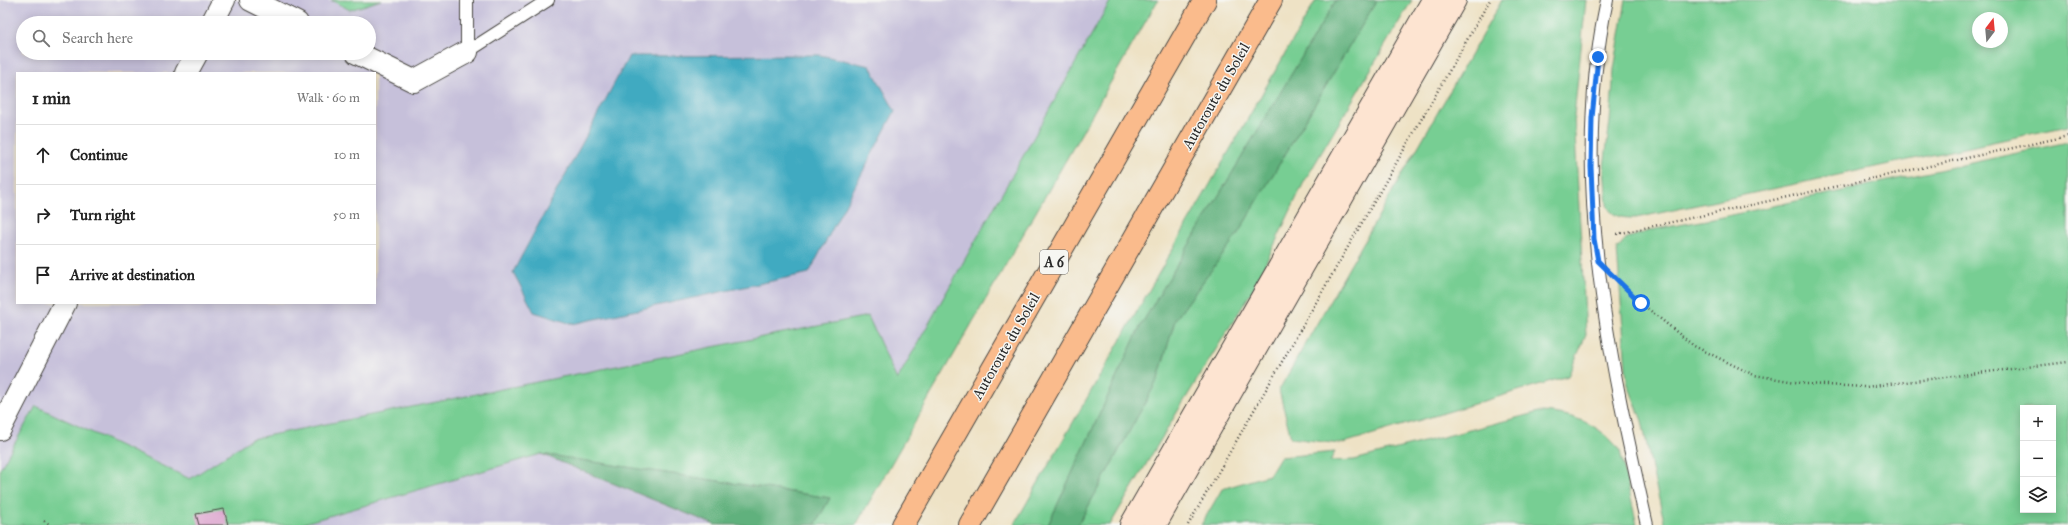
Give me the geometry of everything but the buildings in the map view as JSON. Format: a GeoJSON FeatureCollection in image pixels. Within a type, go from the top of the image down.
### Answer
{"type":"FeatureCollection","features":[{"type":"Feature","properties":{"kind":"highway","name":"Autoroute du Soleil"},"geometry":{"type":"LineString","coordinates":[[903,525],[1205,0]]}},
{"type":"Feature","properties":{"kind":"highway","name":"Autoroute du Soleil"},"geometry":{"type":"LineString","coordinates":[[970,525],[1271,0]]}},
{"type":"Feature","properties":{"kind":"main road"},"geometry":{"type":"LineString","coordinates":[[1131,525],[1433,0]]}},
{"type":"Feature","properties":{"kind":"main road"},"geometry":{"type":"LineString","coordinates":[[1155,525],[1455,0]]}},
{"type":"Feature","properties":{"kind":"street"},"geometry":{"type":"LineString","coordinates":[[216,16],[224,0]]}},
{"type":"Feature","properties":{"kind":"street"},"geometry":{"type":"LineString","coordinates":[[251,0],[283,16]]}},
{"type":"Feature","properties":{"kind":"street"},"geometry":{"type":"LineString","coordinates":[[372,60],[414,81],[467,52]]}},
{"type":"Feature","properties":{"kind":"street"},"geometry":{"type":"LineString","coordinates":[[186,72],[192,60]]}},
{"type":"Feature","properties":{"kind":"street"},"geometry":{"type":"LineString","coordinates":[[0,429],[64,304]]}},
{"type":"Feature","properties":{"kind":"lane"},"geometry":{"type":"LineString","coordinates":[[467,0],[467,52]]}},
{"type":"Feature","properties":{"kind":"lane"},"geometry":{"type":"LineString","coordinates":[[467,52],[548,0]]}},
{"type":"Feature","properties":{"kind":"lane"},"geometry":{"type":"LineString","coordinates":[[1607,0],[1592,118],[1591,167],[1594,239],[1616,385],[1647,525]]}},
{"type":"Feature","properties":{"kind":"path"},"geometry":{"type":"LineString","coordinates":[[1188,525],[1490,0]]}},
{"type":"Feature","properties":{"kind":"path"},"geometry":{"type":"LineString","coordinates":[[1594,239],[2068,136]]}},
{"type":"Feature","properties":{"kind":"path"},"geometry":{"type":"LineString","coordinates":[[1598,261],[1641,303],[1694,346],[1754,374],[1806,384],[1865,387],[2068,362]]}},
{"type":"Feature","properties":{"kind":"path"},"geometry":{"type":"LineString","coordinates":[[44,521],[51,525]]}},
{"type":"Feature","properties":{"kind":"shaded area"},"geometry":{"type":"Polygon","coordinates":[[[0,0],[1125,0],[834,525],[0,525],[0,0]]]}},
{"type":"Feature","properties":{"kind":"green space"},"geometry":{"type":"Polygon","coordinates":[[[331,0],[381,0],[350,10],[331,0]]]}},
{"type":"Feature","properties":{"kind":"green space"},"geometry":{"type":"Polygon","coordinates":[[[1111,0],[1158,0],[856,525],[815,525],[830,498],[541,454],[298,525],[0,525],[0,469],[36,406],[190,479],[251,439],[868,316],[897,380],[1111,0]]]}},
{"type":"Feature","properties":{"kind":"green space"},"geometry":{"type":"Polygon","coordinates":[[[1316,0],[1336,0],[1141,325],[1048,525],[1014,525],[1316,0]]]}},
{"type":"Feature","properties":{"kind":"green space"},"geometry":{"type":"Polygon","coordinates":[[[1336,0],[1377,0],[1237,235],[1175,320],[1158,379],[1078,525],[1048,525],[1141,325],[1336,0]]]}},
{"type":"Feature","properties":{"kind":"green space"},"geometry":{"type":"Polygon","coordinates":[[[1377,0],[1412,0],[1304,182],[1254,288],[1179,409],[1110,525],[1078,525],[1158,379],[1175,320],[1237,235],[1377,0]]]}},
{"type":"Feature","properties":{"kind":"green space"},"geometry":{"type":"Polygon","coordinates":[[[1502,0],[1586,0],[1574,116],[1586,335],[1568,376],[1340,444],[1291,438],[1279,390],[1502,0]]]}},
{"type":"Feature","properties":{"kind":"green space"},"geometry":{"type":"Polygon","coordinates":[[[1626,0],[2068,0],[2068,126],[1636,218],[1615,215],[1607,205],[1604,167],[1610,121],[1614,69],[1626,0]]]}},
{"type":"Feature","properties":{"kind":"green space"},"geometry":{"type":"Polygon","coordinates":[[[2068,142],[2068,525],[1665,525],[1642,421],[1627,382],[1617,249],[1627,238],[1656,229],[1713,219],[2068,142]]]}},
{"type":"Feature","properties":{"kind":"green space"},"geometry":{"type":"Polygon","coordinates":[[[1539,412],[1562,415],[1584,422],[1604,434],[1620,451],[1637,525],[1201,525],[1222,489],[1269,475],[1280,457],[1335,452],[1330,461],[1354,460],[1539,412]]]}},
{"type":"Feature","properties":{"kind":"green space"},"geometry":{"type":"Polygon","coordinates":[[[541,454],[830,498],[815,525],[715,525],[541,454]]]}},
{"type":"Feature","properties":{"kind":"water"},"geometry":{"type":"Polygon","coordinates":[[[820,55],[870,66],[895,111],[809,273],[572,324],[534,312],[513,272],[629,56],[820,55]]]}},
{"type":"Feature","properties":{"kind":"route"},"geometry":{"type":"LineString","coordinates":[[1598,57],[1592,118],[1591,167],[1594,239],[1598,261],[1641,303]]}}]}
